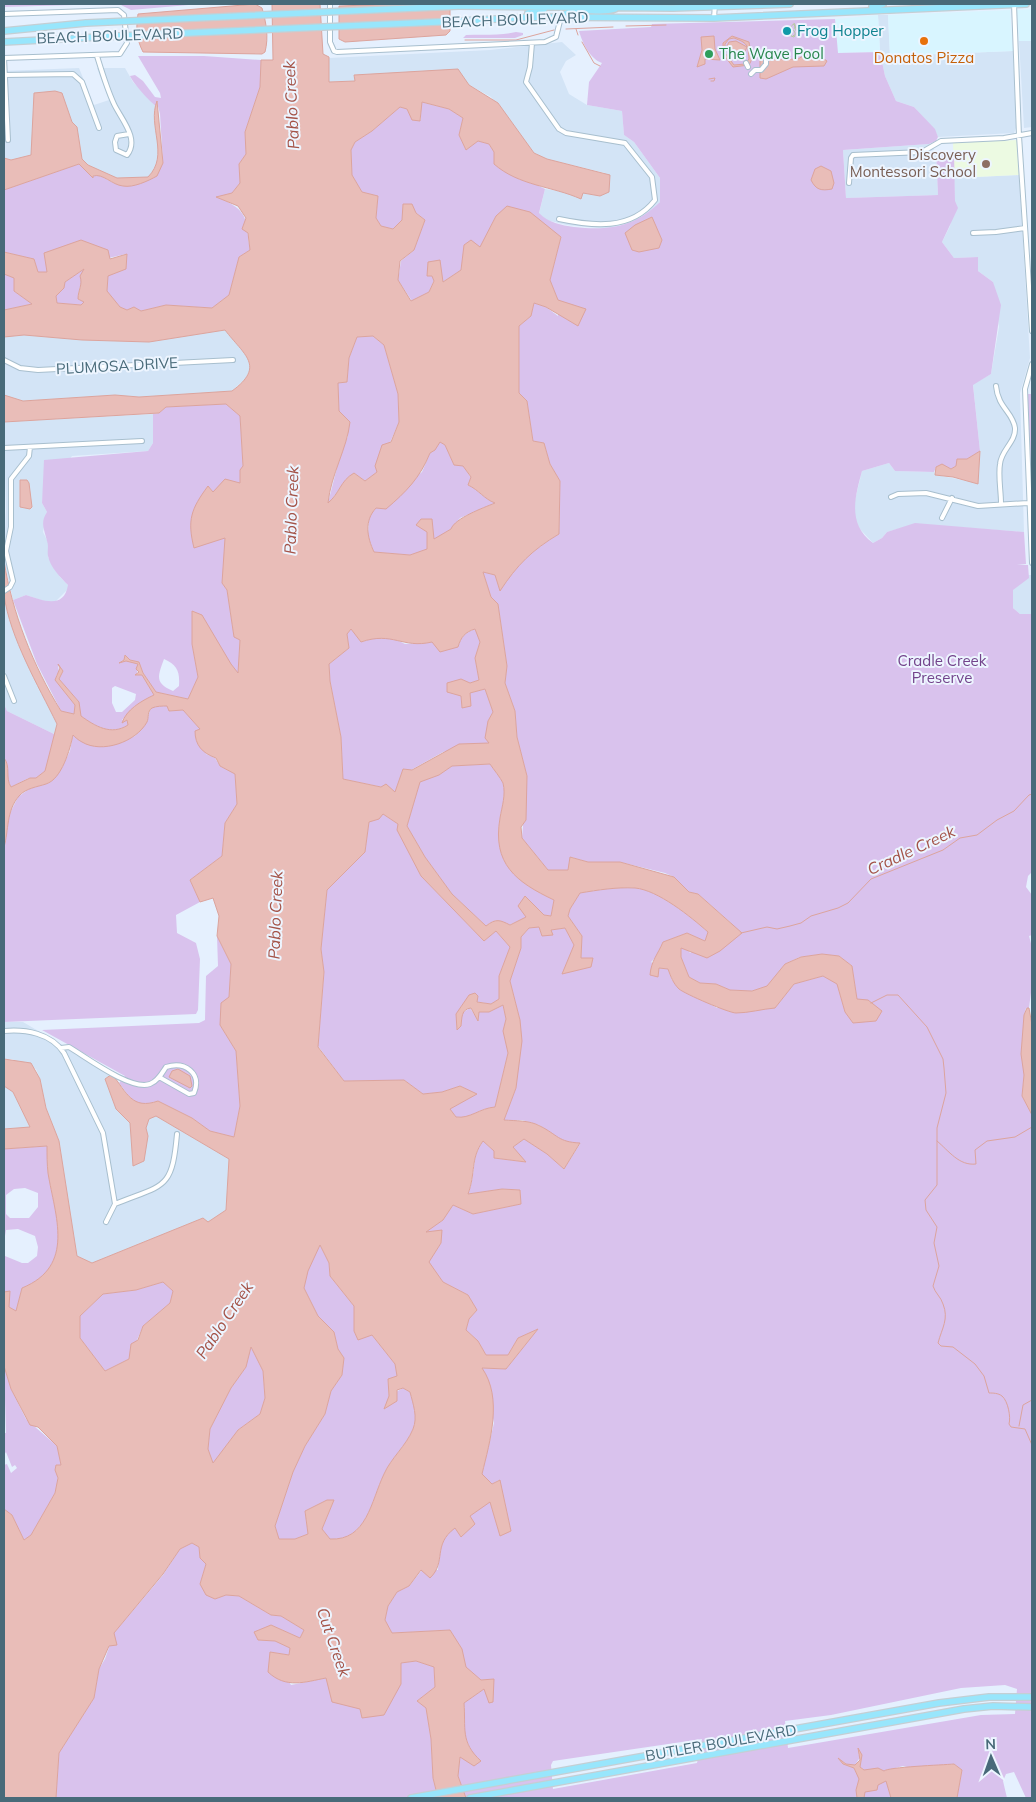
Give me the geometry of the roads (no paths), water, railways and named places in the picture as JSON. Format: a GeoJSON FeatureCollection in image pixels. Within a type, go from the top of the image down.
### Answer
{"type":"FeatureCollection","features":[{"type":"Feature","properties":{"kind":"highway"},"geometry":{"type":"LineString","coordinates":[[4,30],[86,23],[458,6],[548,5],[620,8],[790,4]]}},
{"type":"Feature","properties":{"kind":"highway"},"geometry":{"type":"LineString","coordinates":[[884,7],[890,4]]}},
{"type":"Feature","properties":{"kind":"highway"},"geometry":{"type":"LineString","coordinates":[[935,8],[941,4]]}},
{"type":"Feature","properties":{"kind":"highway","name":"BEACH BOULEVARD"},"geometry":{"type":"LineString","coordinates":[[4,42],[489,19],[561,17],[714,18],[840,12],[884,7],[935,8],[1026,4]]}},
{"type":"Feature","properties":{"kind":"highway"},"geometry":{"type":"LineString","coordinates":[[489,19],[500,14],[541,12],[548,5]]}},
{"type":"Feature","properties":{"kind":"highway"},"geometry":{"type":"LineString","coordinates":[[561,17],[570,10],[608,12],[620,8]]}},
{"type":"Feature","properties":{"kind":"highway","name":"BUTLER BOULEVARD"},"geometry":{"type":"LineString","coordinates":[[411,1798],[955,1700],[1014,1696],[1032,1697]]}},
{"type":"Feature","properties":{"kind":"highway","name":"BUTLER BOULEVARD"},"geometry":{"type":"LineString","coordinates":[[470,1798],[964,1709],[1012,1706],[1032,1707]]}},
{"type":"Feature","properties":{"kind":"street"},"geometry":{"type":"LineString","coordinates":[[330,4],[330,42],[334,51],[337,52],[552,41],[556,37],[561,17]]}},
{"type":"Feature","properties":{"kind":"street"},"geometry":{"type":"LineString","coordinates":[[1014,4],[1019,136],[1032,331]]}},
{"type":"Feature","properties":{"kind":"street"},"geometry":{"type":"LineString","coordinates":[[714,18],[715,6]]}},
{"type":"Feature","properties":{"kind":"street"},"geometry":{"type":"LineString","coordinates":[[4,14],[118,10],[124,14],[127,43],[120,54],[4,58],[8,140]]}},
{"type":"Feature","properties":{"kind":"street"},"geometry":{"type":"LineString","coordinates":[[532,43],[530,67],[526,82],[558,129],[566,133],[622,141],[628,145],[652,177],[655,200],[648,209],[608,226],[582,224],[559,219]]}},
{"type":"Feature","properties":{"kind":"street"},"geometry":{"type":"LineString","coordinates":[[96,56],[115,106],[126,122],[129,134],[131,150],[127,155],[124,155],[116,150],[114,142],[117,136],[129,134]]}},
{"type":"Feature","properties":{"kind":"street"},"geometry":{"type":"LineString","coordinates":[[751,74],[761,70],[766,64],[766,59]]}},
{"type":"Feature","properties":{"kind":"street"},"geometry":{"type":"LineString","coordinates":[[746,62],[748,67]]}},
{"type":"Feature","properties":{"kind":"street"},"geometry":{"type":"LineString","coordinates":[[5,75],[73,74],[82,82],[99,128]]}},
{"type":"Feature","properties":{"kind":"street"},"geometry":{"type":"LineString","coordinates":[[850,183],[850,158],[854,155],[922,152],[941,141],[1019,136],[1032,133]]}},
{"type":"Feature","properties":{"kind":"street"},"geometry":{"type":"LineString","coordinates":[[972,232],[996,232],[1025,228]]}},
{"type":"Feature","properties":{"kind":"street","name":"PLUMOSA DRIVE"},"geometry":{"type":"LineString","coordinates":[[4,360],[20,368],[38,370],[233,360]]}},
{"type":"Feature","properties":{"kind":"street"},"geometry":{"type":"LineString","coordinates":[[1032,364],[1025,389],[1028,503],[1032,563]]}},
{"type":"Feature","properties":{"kind":"street"},"geometry":{"type":"LineString","coordinates":[[996,386],[999,402],[1010,416],[1015,429],[1013,438],[1000,463],[1002,503]]}},
{"type":"Feature","properties":{"kind":"street"},"geometry":{"type":"LineString","coordinates":[[4,448],[142,441]]}},
{"type":"Feature","properties":{"kind":"street"},"geometry":{"type":"LineString","coordinates":[[4,591],[10,587],[13,581],[6,551],[11,527],[11,479],[29,456],[30,447]]}},
{"type":"Feature","properties":{"kind":"street"},"geometry":{"type":"LineString","coordinates":[[891,497],[898,494],[926,493],[978,506],[1002,503],[1028,503]]}},
{"type":"Feature","properties":{"kind":"street"},"geometry":{"type":"LineString","coordinates":[[942,518],[952,498]]}},
{"type":"Feature","properties":{"kind":"street"},"geometry":{"type":"LineString","coordinates":[[4,676],[14,701]]}},
{"type":"Feature","properties":{"kind":"street"},"geometry":{"type":"LineString","coordinates":[[4,1030],[34,1032],[61,1048],[103,1133],[115,1204],[106,1222]]}},
{"type":"Feature","properties":{"kind":"street"},"geometry":{"type":"LineString","coordinates":[[61,1048],[69,1047],[130,1082],[150,1084],[159,1077],[166,1067],[182,1064],[195,1075],[196,1088],[194,1094],[189,1094],[159,1077]]}},
{"type":"Feature","properties":{"kind":"street"},"geometry":{"type":"LineString","coordinates":[[115,1204],[158,1187],[166,1181],[174,1164],[177,1134]]}},
{"type":"Feature","properties":{"kind":"water"},"geometry":{"type":"Polygon","coordinates":[[[255,4],[262,8],[266,24],[266,46],[265,52],[262,54],[143,52],[139,42],[137,29],[138,14],[255,4]]]}},
{"type":"Feature","properties":{"kind":"water"},"geometry":{"type":"Polygon","coordinates":[[[272,4],[320,4],[323,54],[329,57],[329,82],[355,81],[354,75],[458,69],[469,85],[498,103],[534,153],[547,159],[610,175],[609,192],[600,196],[583,193],[581,199],[514,177],[494,164],[494,152],[489,144],[478,141],[466,150],[459,135],[463,118],[449,109],[422,102],[420,121],[412,120],[407,109],[400,107],[372,131],[355,142],[351,150],[352,175],[362,192],[378,196],[376,218],[381,226],[393,229],[402,220],[403,204],[412,204],[416,213],[425,220],[414,250],[400,261],[398,280],[411,301],[429,292],[434,281],[432,276],[427,276],[428,262],[440,260],[443,282],[461,270],[464,245],[471,240],[480,247],[496,216],[507,206],[530,212],[561,237],[550,280],[558,300],[586,309],[578,326],[546,307],[534,303],[531,316],[519,326],[519,393],[527,401],[533,441],[544,443],[550,464],[560,481],[559,534],[526,559],[500,591],[495,575],[483,572],[491,597],[498,604],[507,666],[505,683],[515,711],[517,737],[527,776],[526,820],[521,827],[522,838],[548,870],[568,870],[570,857],[588,862],[620,862],[674,877],[689,892],[698,894],[742,933],[720,951],[707,958],[681,948],[681,957],[689,977],[700,983],[716,984],[730,990],[752,991],[767,986],[785,964],[801,957],[822,954],[839,956],[852,966],[857,999],[868,1000],[882,1011],[876,1021],[853,1023],[845,1012],[837,984],[823,976],[794,984],[775,1008],[736,1013],[689,995],[679,989],[668,969],[659,968],[658,977],[650,975],[653,962],[663,942],[687,933],[705,941],[708,932],[674,905],[654,894],[635,888],[580,893],[570,909],[568,916],[582,936],[581,958],[593,958],[591,967],[562,974],[574,945],[565,928],[551,930],[553,935],[542,936],[539,927],[529,928],[521,937],[521,948],[510,981],[520,1020],[522,1041],[516,1088],[504,1120],[531,1123],[540,1126],[562,1140],[580,1143],[564,1169],[547,1154],[524,1139],[513,1147],[526,1162],[494,1158],[494,1151],[483,1141],[476,1154],[468,1194],[502,1189],[520,1190],[521,1204],[473,1214],[453,1205],[443,1220],[426,1232],[442,1230],[441,1243],[429,1262],[443,1282],[468,1295],[477,1310],[469,1319],[466,1330],[478,1341],[486,1355],[508,1355],[518,1338],[538,1329],[506,1369],[482,1368],[492,1393],[493,1420],[482,1474],[492,1484],[500,1480],[511,1531],[500,1536],[490,1502],[470,1516],[475,1524],[461,1537],[455,1528],[448,1534],[441,1547],[438,1566],[435,1572],[430,1578],[421,1570],[409,1586],[397,1592],[388,1606],[385,1620],[392,1633],[450,1630],[462,1649],[466,1667],[481,1680],[494,1679],[493,1702],[489,1703],[484,1689],[464,1703],[467,1741],[474,1754],[481,1761],[474,1766],[460,1757],[458,1776],[466,1798],[438,1798],[433,1778],[431,1739],[426,1708],[417,1701],[435,1687],[434,1667],[416,1661],[401,1663],[401,1684],[384,1715],[362,1718],[360,1709],[332,1702],[326,1678],[296,1683],[282,1681],[268,1672],[270,1652],[289,1655],[290,1648],[275,1641],[258,1640],[254,1632],[271,1625],[300,1638],[304,1630],[281,1616],[271,1615],[239,1596],[226,1595],[215,1599],[206,1595],[200,1584],[206,1564],[200,1558],[199,1547],[192,1543],[180,1549],[163,1574],[114,1633],[117,1645],[109,1646],[99,1669],[94,1698],[59,1753],[56,1798],[4,1798],[4,1509],[12,1515],[24,1540],[31,1535],[55,1493],[58,1478],[55,1470],[56,1465],[61,1465],[57,1446],[38,1427],[30,1425],[11,1389],[4,1366],[4,1292],[10,1291],[9,1307],[16,1311],[22,1288],[39,1279],[50,1267],[56,1253],[58,1238],[48,1173],[47,1146],[4,1149],[4,1129],[30,1127],[13,1092],[4,1086],[4,1059],[31,1063],[40,1079],[46,1108],[59,1141],[77,1256],[92,1263],[203,1218],[208,1222],[226,1210],[229,1159],[156,1116],[149,1119],[146,1128],[148,1136],[144,1161],[133,1166],[130,1123],[116,1109],[105,1079],[112,1074],[126,1093],[136,1101],[149,1103],[158,1101],[192,1118],[210,1131],[234,1137],[240,1106],[236,1051],[220,1025],[221,1003],[229,997],[231,964],[217,936],[219,916],[213,898],[200,902],[190,880],[222,856],[225,823],[237,804],[235,774],[220,766],[216,758],[200,748],[196,740],[195,731],[200,729],[183,710],[169,711],[167,706],[154,707],[150,709],[147,722],[142,729],[118,744],[99,747],[81,741],[73,735],[70,748],[57,776],[46,784],[25,791],[15,802],[10,814],[4,847],[4,758],[11,787],[30,778],[36,778],[45,771],[57,724],[12,628],[3,591],[4,561],[12,600],[25,638],[41,676],[61,711],[74,714],[75,705],[55,680],[60,668],[58,664],[63,671],[59,679],[79,702],[81,716],[109,730],[122,728],[128,725],[127,720],[122,723],[130,710],[154,695],[142,675],[135,675],[139,672],[136,669],[138,664],[126,661],[119,663],[124,660],[125,655],[130,660],[139,662],[143,673],[156,692],[188,699],[198,677],[192,644],[192,611],[202,615],[238,673],[240,640],[234,637],[227,590],[222,583],[225,538],[194,548],[191,522],[194,508],[208,486],[213,492],[225,479],[240,483],[240,470],[243,466],[240,416],[226,404],[166,407],[159,413],[4,422],[4,395],[23,401],[115,395],[139,397],[232,391],[248,374],[250,367],[245,354],[225,330],[149,342],[82,340],[24,335],[4,337],[4,310],[32,304],[14,291],[14,278],[4,274],[4,252],[34,259],[38,272],[47,272],[44,253],[81,240],[108,250],[110,259],[127,254],[126,269],[108,276],[107,291],[120,307],[127,310],[134,307],[141,311],[166,305],[212,308],[229,295],[239,257],[250,250],[248,233],[242,229],[246,218],[238,206],[216,197],[232,193],[240,183],[239,164],[246,154],[245,132],[260,87],[261,60],[273,60],[272,4]],[[84,269],[65,282],[64,288],[56,296],[57,303],[81,305],[84,302],[78,299],[78,296],[81,282],[80,276],[84,269]],[[373,336],[357,337],[349,358],[347,382],[338,383],[339,411],[350,422],[346,442],[332,482],[328,503],[349,476],[354,473],[365,481],[377,472],[375,466],[382,445],[391,442],[399,422],[398,394],[384,345],[373,336]],[[440,442],[435,450],[430,453],[422,470],[406,490],[386,509],[376,508],[372,513],[368,529],[374,552],[410,555],[427,549],[427,532],[416,525],[421,519],[432,519],[434,539],[451,529],[464,517],[495,503],[468,485],[471,477],[463,466],[454,465],[445,445],[440,442]],[[351,629],[347,634],[349,648],[329,664],[330,681],[341,737],[343,779],[381,787],[386,784],[395,792],[403,769],[412,770],[459,744],[489,743],[485,738],[488,721],[493,712],[485,689],[470,693],[471,706],[462,708],[461,696],[447,692],[447,683],[461,679],[470,683],[479,680],[475,658],[480,642],[475,629],[464,635],[458,647],[440,652],[432,642],[422,644],[381,638],[361,642],[351,629]],[[490,764],[452,766],[439,775],[420,782],[407,826],[425,857],[452,894],[486,926],[498,921],[510,925],[526,917],[518,906],[525,896],[544,915],[551,916],[554,900],[528,886],[518,878],[510,870],[504,859],[498,834],[504,787],[490,764]],[[383,814],[379,819],[369,822],[365,852],[327,890],[321,949],[324,972],[318,1047],[344,1081],[404,1080],[423,1094],[442,1092],[460,1086],[477,1094],[450,1109],[456,1117],[466,1116],[495,1107],[508,1053],[503,1031],[506,1019],[503,1005],[489,1012],[479,1012],[478,1021],[471,1008],[465,1010],[461,1026],[457,1030],[456,1014],[469,995],[475,993],[478,996],[477,1002],[491,1004],[499,999],[499,976],[510,947],[496,931],[484,941],[421,876],[397,830],[398,824],[383,814]],[[320,1245],[308,1271],[304,1288],[318,1316],[334,1332],[338,1349],[344,1358],[342,1375],[331,1391],[325,1414],[305,1446],[293,1472],[275,1526],[279,1539],[295,1539],[308,1534],[305,1511],[327,1500],[334,1500],[322,1529],[330,1539],[342,1538],[360,1526],[371,1507],[387,1468],[407,1441],[415,1420],[410,1392],[403,1388],[397,1390],[397,1401],[384,1409],[389,1396],[388,1379],[397,1376],[395,1364],[372,1335],[358,1340],[354,1331],[354,1306],[330,1276],[329,1263],[320,1245]],[[163,1282],[136,1290],[103,1294],[80,1316],[80,1338],[105,1371],[129,1359],[131,1344],[138,1340],[143,1326],[170,1303],[173,1291],[163,1282]],[[251,1347],[246,1367],[231,1388],[210,1429],[208,1449],[213,1463],[238,1430],[260,1414],[265,1398],[263,1371],[251,1347]]]}},
{"type":"Feature","properties":{"kind":"water"},"geometry":{"type":"Polygon","coordinates":[[[447,4],[450,10],[450,31],[446,35],[345,42],[339,39],[339,6],[447,4]]]}},
{"type":"Feature","properties":{"kind":"water","name":"The Wave Pool"},"geometry":{"type":"Polygon","coordinates":[[[714,36],[715,49],[720,60],[705,59],[705,64],[697,67],[702,50],[701,37],[714,36]]]}},
{"type":"Feature","properties":{"kind":"water"},"geometry":{"type":"Polygon","coordinates":[[[732,36],[749,42],[752,59],[749,65],[733,67],[723,54],[723,43],[732,36]],[[734,38],[729,39],[725,44],[725,53],[734,65],[745,64],[749,59],[746,45],[734,38]]]}},
{"type":"Feature","properties":{"kind":"water"},"geometry":{"type":"Polygon","coordinates":[[[736,41],[747,47],[742,58],[734,57],[730,49],[726,48],[729,42],[736,41]]]}},
{"type":"Feature","properties":{"kind":"water"},"geometry":{"type":"Polygon","coordinates":[[[803,56],[812,59],[821,57],[827,61],[824,66],[793,67],[766,79],[760,78],[760,60],[798,59],[803,56]]]}},
{"type":"Feature","properties":{"kind":"water"},"geometry":{"type":"Polygon","coordinates":[[[55,91],[62,93],[72,122],[77,127],[82,159],[88,165],[117,178],[148,177],[154,168],[158,150],[154,120],[157,101],[163,163],[157,176],[136,185],[123,186],[100,176],[93,176],[93,178],[79,164],[4,190],[4,158],[11,160],[31,155],[34,93],[55,91]]]}},
{"type":"Feature","properties":{"kind":"water"},"geometry":{"type":"Polygon","coordinates":[[[821,166],[831,171],[834,183],[832,189],[819,189],[811,180],[815,169],[821,166]]]}},
{"type":"Feature","properties":{"kind":"water"},"geometry":{"type":"Polygon","coordinates":[[[652,217],[662,240],[659,248],[639,252],[632,250],[625,233],[635,225],[652,217]]]}},
{"type":"Feature","properties":{"kind":"water"},"geometry":{"type":"Polygon","coordinates":[[[980,451],[978,484],[953,477],[935,475],[936,467],[942,464],[951,469],[956,466],[957,459],[967,459],[980,451]]]}},
{"type":"Feature","properties":{"kind":"water"},"geometry":{"type":"Polygon","coordinates":[[[20,480],[27,480],[29,483],[32,507],[30,509],[20,507],[20,480]]]}},
{"type":"Feature","properties":{"kind":"water"},"geometry":{"type":"Polygon","coordinates":[[[1027,1008],[1029,1008],[1032,1025],[1032,1115],[1022,1096],[1024,1075],[1021,1054],[1024,1015],[1027,1008]]]}},
{"type":"Feature","properties":{"kind":"water"},"geometry":{"type":"Polygon","coordinates":[[[178,1069],[190,1076],[192,1086],[190,1088],[169,1077],[172,1071],[178,1069]]]}},
{"type":"Feature","properties":{"kind":"water"},"geometry":{"type":"Polygon","coordinates":[[[858,1748],[862,1755],[860,1767],[864,1770],[878,1768],[884,1771],[905,1767],[954,1764],[962,1770],[957,1798],[891,1798],[886,1781],[878,1785],[877,1790],[865,1792],[864,1798],[857,1798],[856,1790],[859,1779],[854,1768],[843,1764],[838,1758],[846,1764],[855,1765],[860,1760],[858,1748]]]}},
{"type":"Feature","properties":{"kind":"waterway"},"geometry":{"type":"LineString","coordinates":[[626,26],[666,25]]}},
{"type":"Feature","properties":{"kind":"waterway"},"geometry":{"type":"LineString","coordinates":[[566,29],[613,27]]}},
{"type":"Feature","properties":{"kind":"waterway"},"geometry":{"type":"LineString","coordinates":[[576,29],[578,35]]}},
{"type":"Feature","properties":{"kind":"waterway"},"geometry":{"type":"LineString","coordinates":[[465,40],[516,40],[554,30]]}},
{"type":"Feature","properties":{"kind":"waterway"},"geometry":{"type":"LineString","coordinates":[[582,42],[594,63],[600,66]]}},
{"type":"Feature","properties":{"kind":"waterway"},"geometry":{"type":"LineString","coordinates":[[709,79],[715,78],[714,81],[711,81]]}},
{"type":"Feature","properties":{"kind":"waterway","name":"Cradle Creek"},"geometry":{"type":"LineString","coordinates":[[741,933],[767,927],[777,929],[790,926],[801,923],[811,916],[838,908],[848,903],[871,879],[943,850],[960,838],[977,835],[997,820],[1014,811],[1032,794]]}},
{"type":"Feature","properties":{"kind":"waterway"},"geometry":{"type":"LineString","coordinates":[[871,1003],[887,995],[898,995],[927,1027],[943,1059],[946,1093],[937,1128],[937,1185],[925,1200],[926,1210],[937,1227],[934,1243],[939,1266],[933,1286],[945,1309],[944,1324],[938,1343],[941,1346],[953,1347],[975,1364],[984,1376],[989,1393],[996,1393],[1006,1401],[1011,1427],[1025,1429],[1032,1445]]}},
{"type":"Feature","properties":{"kind":"waterway"},"geometry":{"type":"LineString","coordinates":[[937,1141],[964,1163],[976,1164],[975,1150],[987,1141],[1015,1137],[1032,1127]]}},
{"type":"Feature","properties":{"kind":"waterway"},"geometry":{"type":"LineString","coordinates":[[1019,1426],[1023,1405],[1032,1400]]}},
{"type":"Feature","properties":{"kind":"railway"},"geometry":{"type":"LineString","coordinates":[[791,34],[791,24],[794,23],[796,28],[796,34],[794,37],[791,36],[791,35],[795,27],[794,24],[791,26],[791,27],[792,28],[793,30],[794,31],[795,32],[795,35],[792,36],[791,34]]}},
{"type":"Feature","properties":{"kind":"place","name":"Frog Hopper"},"geometry":{"type":"Point","coordinates":[787,31]}},
{"type":"Feature","properties":{"kind":"place","name":"Donatos Pizza"},"geometry":{"type":"Point","coordinates":[924,41]}},
{"type":"Feature","properties":{"kind":"place","name":"The Wave Pool"},"geometry":{"type":"Point","coordinates":[709,54]}},
{"type":"Feature","properties":{"kind":"place","name":"Discovery Montessori School"},"geometry":{"type":"Point","coordinates":[986,164]}},
{"type":"Feature","properties":{"kind":"water label","name":"Pablo Creek"},"geometry":{"type":"Point","coordinates":[291,105]}},
{"type":"Feature","properties":{"kind":"water label","name":"Pablo Creek"},"geometry":{"type":"Point","coordinates":[291,510]}},
{"type":"Feature","properties":{"kind":"water label","name":"Pablo Creek"},"geometry":{"type":"Point","coordinates":[275,915]}},
{"type":"Feature","properties":{"kind":"water label","name":"Pablo Creek"},"geometry":{"type":"Point","coordinates":[224,1320]}},
{"type":"Feature","properties":{"kind":"water label","name":"Cut Creek"},"geometry":{"type":"Point","coordinates":[334,1642]}},
{"type":"Feature","properties":{"kind":"park label","name":"Cradle Creek Preserve"},"geometry":{"type":"Point","coordinates":[942,670]}}]}
